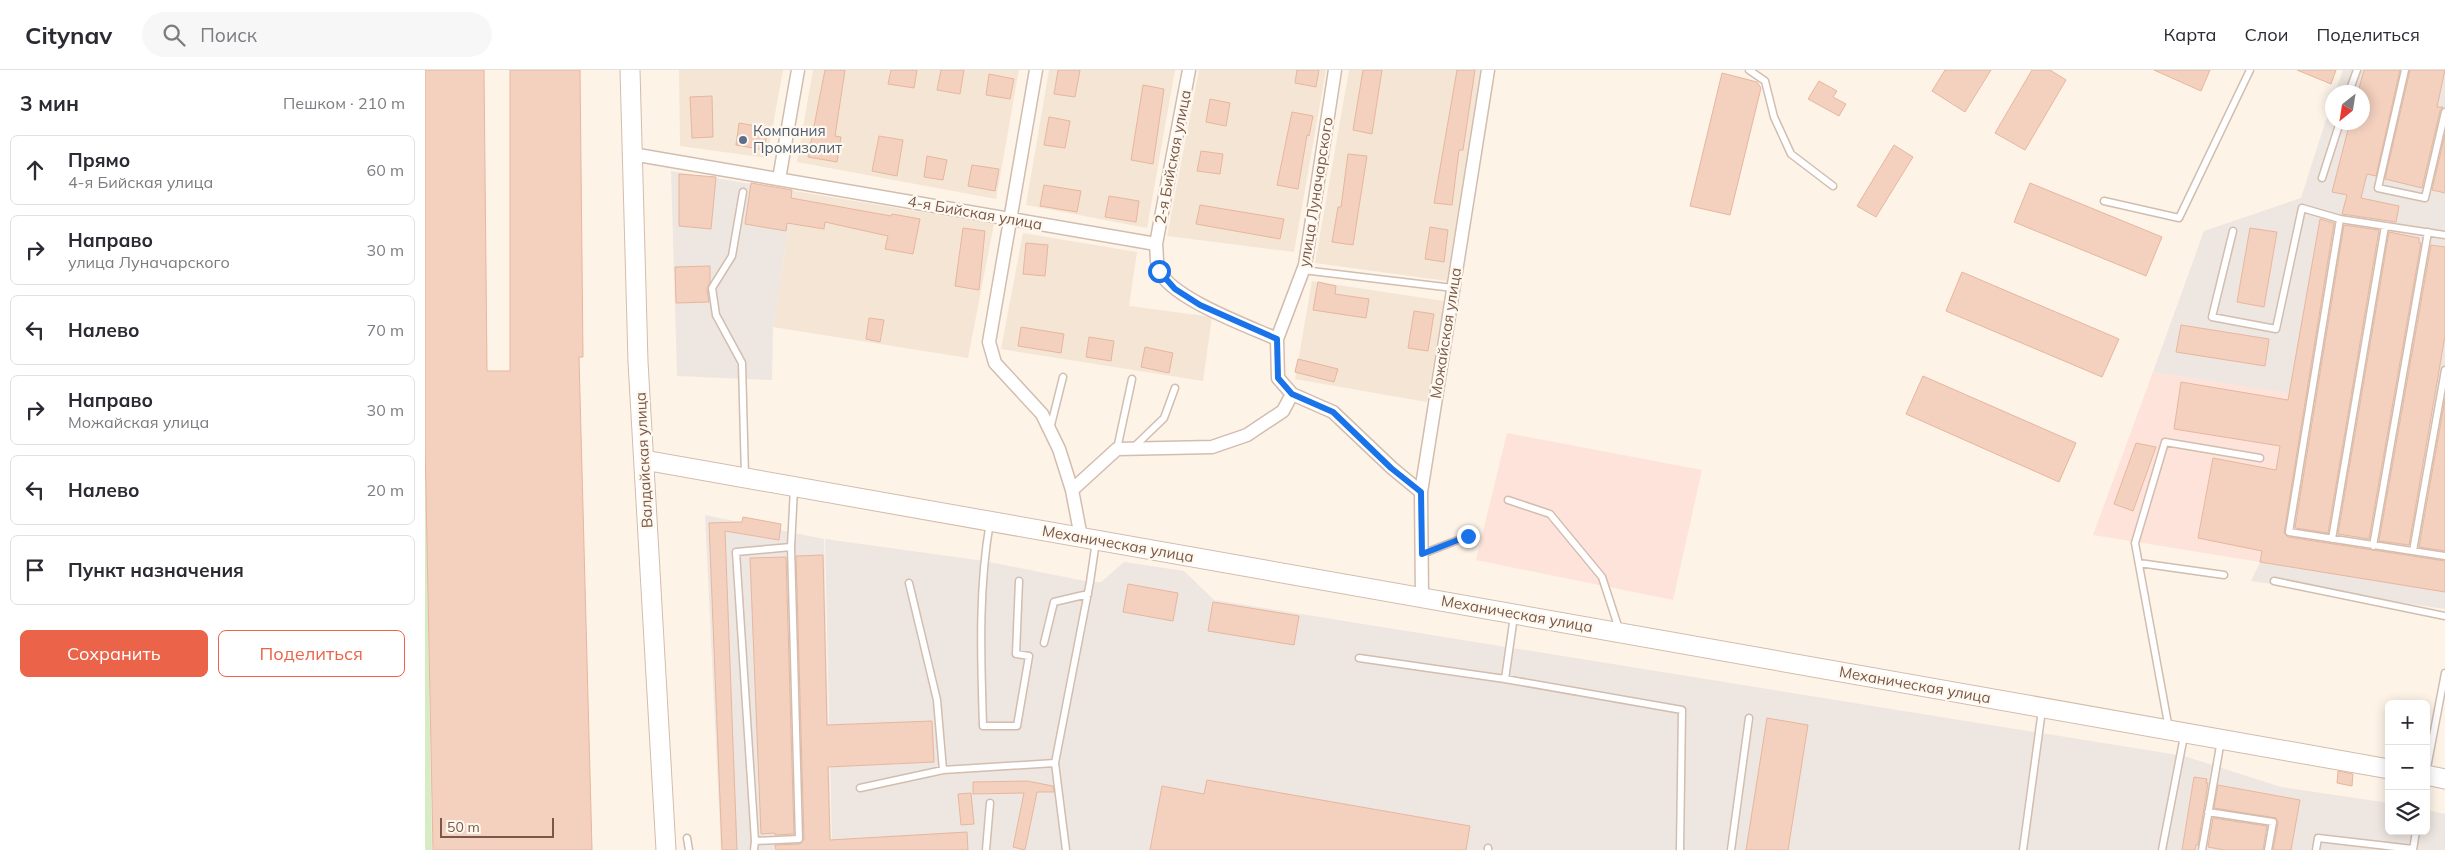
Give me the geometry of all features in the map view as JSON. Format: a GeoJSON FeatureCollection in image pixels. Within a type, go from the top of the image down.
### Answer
{"type":"FeatureCollection","features":[{"type":"Feature","properties":{"kind":"street","name":"Валдайская улица"},"geometry":{"type":"LineString","coordinates":[[629,70],[638,362],[666,850]]}},
{"type":"Feature","properties":{"kind":"street"},"geometry":{"type":"LineString","coordinates":[[779,179],[798,70]]}},
{"type":"Feature","properties":{"kind":"street"},"geometry":{"type":"LineString","coordinates":[[1036,70],[989,342],[995,363],[1042,414],[1059,449],[1089,539]]}},
{"type":"Feature","properties":{"kind":"street","name":"2-я Бийская улица"},"geometry":{"type":"LineString","coordinates":[[1156,244],[1189,70]]}},
{"type":"Feature","properties":{"kind":"street","name":"улица Луначарского"},"geometry":{"type":"LineString","coordinates":[[1292,394],[1278,378],[1277,339],[1303,270],[1335,70]]}},
{"type":"Feature","properties":{"kind":"street","name":"Можайская улица"},"geometry":{"type":"LineString","coordinates":[[1421,598],[1421,492],[1487,70]]}},
{"type":"Feature","properties":{"kind":"street","name":"4-я Бийская улица"},"geometry":{"type":"LineString","coordinates":[[632,154],[1156,244]]}},
{"type":"Feature","properties":{"kind":"street"},"geometry":{"type":"LineString","coordinates":[[1156,244],[1159,271],[1175,289],[1200,305],[1277,339]]}},
{"type":"Feature","properties":{"kind":"street"},"geometry":{"type":"LineString","coordinates":[[1072,490],[1117,449],[1212,447],[1247,435],[1283,411],[1292,394],[1333,412],[1391,468],[1421,492]]}},
{"type":"Feature","properties":{"kind":"street","name":"Механическая улица"},"geometry":{"type":"LineString","coordinates":[[644,460],[2385,768]]}},
{"type":"Feature","properties":{"kind":"street"},"geometry":{"type":"LineString","coordinates":[[2430,775],[2445,779]]}},
{"type":"Feature","properties":{"kind":"lane"},"geometry":{"type":"LineString","coordinates":[[1749,70],[1765,81],[1774,117],[1791,154],[1833,186]]}},
{"type":"Feature","properties":{"kind":"lane"},"geometry":{"type":"LineString","coordinates":[[2104,201],[2179,218],[2250,70]]}},
{"type":"Feature","properties":{"kind":"lane"},"geometry":{"type":"LineString","coordinates":[[2352,85],[2357,70]]}},
{"type":"Feature","properties":{"kind":"lane"},"geometry":{"type":"LineString","coordinates":[[2405,70],[2378,188],[2425,198],[2445,112]]}},
{"type":"Feature","properties":{"kind":"lane"},"geometry":{"type":"LineString","coordinates":[[2322,178],[2337,130]]}},
{"type":"Feature","properties":{"kind":"lane"},"geometry":{"type":"LineString","coordinates":[[743,192],[731,256],[713,288],[715,315],[742,363],[745,478]]}},
{"type":"Feature","properties":{"kind":"lane"},"geometry":{"type":"LineString","coordinates":[[2233,231],[2212,317],[2276,329],[2302,208],[2340,218],[2445,235]]}},
{"type":"Feature","properties":{"kind":"lane"},"geometry":{"type":"LineString","coordinates":[[2340,218],[2289,532],[2445,556]]}},
{"type":"Feature","properties":{"kind":"lane"},"geometry":{"type":"LineString","coordinates":[[2332,539],[2385,226]]}},
{"type":"Feature","properties":{"kind":"lane"},"geometry":{"type":"LineString","coordinates":[[2373,546],[2428,232]]}},
{"type":"Feature","properties":{"kind":"lane"},"geometry":{"type":"LineString","coordinates":[[1303,270],[1453,288]]}},
{"type":"Feature","properties":{"kind":"lane"},"geometry":{"type":"LineString","coordinates":[[2413,551],[2445,370]]}},
{"type":"Feature","properties":{"kind":"lane"},"geometry":{"type":"LineString","coordinates":[[1050,431],[1063,376]]}},
{"type":"Feature","properties":{"kind":"lane"},"geometry":{"type":"LineString","coordinates":[[1117,449],[1132,379]]}},
{"type":"Feature","properties":{"kind":"lane"},"geometry":{"type":"LineString","coordinates":[[1132,449],[1164,418],[1175,388]]}},
{"type":"Feature","properties":{"kind":"lane"},"geometry":{"type":"LineString","coordinates":[[2162,850],[2176,731],[2135,543],[2165,442],[2260,458]]}},
{"type":"Feature","properties":{"kind":"lane"},"geometry":{"type":"LineString","coordinates":[[755,841],[799,839],[791,547],[794,487]]}},
{"type":"Feature","properties":{"kind":"lane"},"geometry":{"type":"LineString","coordinates":[[1508,500],[1550,514],[1602,577],[1620,633]]}},
{"type":"Feature","properties":{"kind":"lane"},"geometry":{"type":"LineString","coordinates":[[991,522],[983,561],[981,596],[983,726],[1017,726],[1029,656],[1016,654],[1019,581]]}},
{"type":"Feature","properties":{"kind":"lane"},"geometry":{"type":"LineString","coordinates":[[1422,554],[1468,536]]}},
{"type":"Feature","properties":{"kind":"lane"},"geometry":{"type":"LineString","coordinates":[[1066,850],[1055,764],[1088,594],[1089,539]]}},
{"type":"Feature","properties":{"kind":"lane"},"geometry":{"type":"LineString","coordinates":[[754,850],[755,841],[736,552],[791,547]]}},
{"type":"Feature","properties":{"kind":"lane"},"geometry":{"type":"LineString","coordinates":[[2139,563],[2224,575]]}},
{"type":"Feature","properties":{"kind":"lane"},"geometry":{"type":"LineString","coordinates":[[2274,580],[2445,616]]}},
{"type":"Feature","properties":{"kind":"lane"},"geometry":{"type":"LineString","coordinates":[[909,583],[937,700],[943,770]]}},
{"type":"Feature","properties":{"kind":"lane"},"geometry":{"type":"LineString","coordinates":[[1044,643],[1054,602],[1088,594]]}},
{"type":"Feature","properties":{"kind":"lane"},"geometry":{"type":"LineString","coordinates":[[1505,679],[1514,614]]}},
{"type":"Feature","properties":{"kind":"lane"},"geometry":{"type":"LineString","coordinates":[[1359,658],[1505,679],[1682,710],[1680,850]]}},
{"type":"Feature","properties":{"kind":"lane"},"geometry":{"type":"LineString","coordinates":[[2430,753],[2445,673]]}},
{"type":"Feature","properties":{"kind":"lane"},"geometry":{"type":"LineString","coordinates":[[2023,850],[2042,708]]}},
{"type":"Feature","properties":{"kind":"lane"},"geometry":{"type":"LineString","coordinates":[[1731,850],[1749,718]]}},
{"type":"Feature","properties":{"kind":"lane"},"geometry":{"type":"LineString","coordinates":[[2202,850],[2221,739]]}},
{"type":"Feature","properties":{"kind":"lane"},"geometry":{"type":"LineString","coordinates":[[860,788],[943,770],[1055,764]]}},
{"type":"Feature","properties":{"kind":"lane"},"geometry":{"type":"LineString","coordinates":[[986,850],[990,803]]}},
{"type":"Feature","properties":{"kind":"lane"},"geometry":{"type":"LineString","coordinates":[[2208,812],[2273,822],[2268,850]]}},
{"type":"Feature","properties":{"kind":"lane"},"geometry":{"type":"LineString","coordinates":[[2316,850],[2318,838],[2413,850],[2415,835]]}},
{"type":"Feature","properties":{"kind":"lane"},"geometry":{"type":"LineString","coordinates":[[687,838],[689,850]]}},
{"type":"Feature","properties":{"kind":"shaded area"},"geometry":{"type":"Polygon","coordinates":[[[679,70],[783,70],[767,158],[680,146],[679,70]]]}},
{"type":"Feature","properties":{"kind":"shaded area"},"geometry":{"type":"Polygon","coordinates":[[[813,70],[1019,70],[996,199],[797,162],[813,70]]]}},
{"type":"Feature","properties":{"kind":"shaded area"},"geometry":{"type":"Polygon","coordinates":[[[1049,70],[1175,70],[1147,228],[1026,205],[1049,70]]]}},
{"type":"Feature","properties":{"kind":"shaded area"},"geometry":{"type":"Polygon","coordinates":[[[1199,70],[1326,70],[1294,252],[1167,236],[1199,70]]]}},
{"type":"Feature","properties":{"kind":"shaded area"},"geometry":{"type":"Polygon","coordinates":[[[1349,70],[1481,70],[1447,281],[1315,263],[1349,70]]]}},
{"type":"Feature","properties":{"kind":"shaded area"},"geometry":{"type":"Polygon","coordinates":[[[2343,70],[2445,70],[2445,609],[2251,581],[2260,562],[2289,393],[2153,372],[2204,231],[2301,198],[2325,123],[2325,130],[2370,130],[2370,85],[2338,85],[2343,70]]]}},
{"type":"Feature","properties":{"kind":"shaded area"},"geometry":{"type":"Polygon","coordinates":[[[671,171],[794,191],[773,327],[772,380],[677,376],[671,171]]]}},
{"type":"Feature","properties":{"kind":"shaded area"},"geometry":{"type":"Polygon","coordinates":[[[794,191],[994,224],[968,358],[773,327],[794,191]]]}},
{"type":"Feature","properties":{"kind":"shaded area"},"geometry":{"type":"Polygon","coordinates":[[[1023,233],[1137,252],[1129,306],[1212,317],[1203,381],[1001,349],[1023,233]]]}},
{"type":"Feature","properties":{"kind":"shaded area"},"geometry":{"type":"Polygon","coordinates":[[[1312,281],[1444,301],[1427,402],[1295,379],[1312,281]]]}},
{"type":"Feature","properties":{"kind":"shaded area"},"geometry":{"type":"Polygon","coordinates":[[[2153,372],[2289,392],[2260,562],[2093,535],[2153,372]]]}},
{"type":"Feature","properties":{"kind":"shaded area"},"geometry":{"type":"Polygon","coordinates":[[[1507,433],[1702,470],[1673,600],[1476,560],[1507,433]]]}},
{"type":"Feature","properties":{"kind":"shaded area"},"geometry":{"type":"Polygon","coordinates":[[[705,515],[824,539],[831,845],[775,849],[832,846],[825,539],[984,561],[1090,582],[1101,582],[1124,562],[1184,571],[1214,600],[2184,756],[2281,787],[2385,802],[2385,835],[2430,835],[2430,811],[2445,814],[2445,850],[721,850],[705,515]]]}},
{"type":"Feature","properties":{"kind":"green space"},"geometry":{"type":"Polygon","coordinates":[[[425,434],[432,850],[425,850],[425,434]]]}},
{"type":"Feature","properties":{"kind":"building"},"geometry":{"type":"Polygon","coordinates":[[[425,70],[484,70],[487,371],[510,371],[510,70],[580,70],[583,357],[579,357],[592,850],[433,850],[425,441],[425,70]]]}},
{"type":"Feature","properties":{"kind":"building"},"geometry":{"type":"Polygon","coordinates":[[[825,70],[845,70],[835,136],[841,137],[837,162],[808,157],[825,70]]]}},
{"type":"Feature","properties":{"kind":"building"},"geometry":{"type":"Polygon","coordinates":[[[891,70],[917,70],[914,88],[888,84],[891,70]]]}},
{"type":"Feature","properties":{"kind":"building"},"geometry":{"type":"Polygon","coordinates":[[[941,70],[964,70],[960,94],[937,90],[941,70]]]}},
{"type":"Feature","properties":{"kind":"building"},"geometry":{"type":"Polygon","coordinates":[[[1058,70],[1080,70],[1075,97],[1054,94],[1058,70]]]}},
{"type":"Feature","properties":{"kind":"building"},"geometry":{"type":"Polygon","coordinates":[[[1297,70],[1319,70],[1316,87],[1295,83],[1297,70]]]}},
{"type":"Feature","properties":{"kind":"building"},"geometry":{"type":"Polygon","coordinates":[[[1363,70],[1382,70],[1372,134],[1353,130],[1363,70]]]}},
{"type":"Feature","properties":{"kind":"building"},"geometry":{"type":"Polygon","coordinates":[[[1457,70],[1475,70],[1463,150],[1459,150],[1452,205],[1434,203],[1457,70]]]}},
{"type":"Feature","properties":{"kind":"building"},"geometry":{"type":"Polygon","coordinates":[[[1945,70],[1991,70],[1965,112],[1932,91],[1945,70]]]}},
{"type":"Feature","properties":{"kind":"building"},"geometry":{"type":"Polygon","coordinates":[[[2032,70],[2050,70],[2066,80],[2025,150],[1995,133],[2032,70]]]}},
{"type":"Feature","properties":{"kind":"building"},"geometry":{"type":"Polygon","coordinates":[[[2154,70],[2210,70],[2201,91],[2154,70]]]}},
{"type":"Feature","properties":{"kind":"building"},"geometry":{"type":"Polygon","coordinates":[[[2297,70],[2336,70],[2331,84],[2297,70]]]}},
{"type":"Feature","properties":{"kind":"building"},"geometry":{"type":"Polygon","coordinates":[[[2364,70],[2400,70],[2376,176],[2367,174],[2361,198],[2399,206],[2396,222],[2342,214],[2347,195],[2332,192],[2348,130],[2370,130],[2370,85],[2360,85],[2364,70]]]}},
{"type":"Feature","properties":{"kind":"building"},"geometry":{"type":"Polygon","coordinates":[[[2410,70],[2445,70],[2437,107],[2443,107],[2440,111],[2422,188],[2385,179],[2410,70]]]}},
{"type":"Feature","properties":{"kind":"building"},"geometry":{"type":"Polygon","coordinates":[[[1722,73],[1757,82],[1761,88],[1730,215],[1690,206],[1722,73]]]}},
{"type":"Feature","properties":{"kind":"building"},"geometry":{"type":"Polygon","coordinates":[[[989,74],[1014,79],[1010,99],[986,95],[989,74]]]}},
{"type":"Feature","properties":{"kind":"building"},"geometry":{"type":"Polygon","coordinates":[[[1819,81],[1837,91],[1833,97],[1846,104],[1839,116],[1808,99],[1819,81]]]}},
{"type":"Feature","properties":{"kind":"building"},"geometry":{"type":"Polygon","coordinates":[[[1143,85],[1164,89],[1153,164],[1131,160],[1143,85]]]}},
{"type":"Feature","properties":{"kind":"building"},"geometry":{"type":"Polygon","coordinates":[[[712,96],[713,137],[692,138],[690,97],[712,96]]]}},
{"type":"Feature","properties":{"kind":"building"},"geometry":{"type":"Polygon","coordinates":[[[1210,99],[1230,103],[1226,126],[1206,122],[1210,99]]]}},
{"type":"Feature","properties":{"kind":"building"},"geometry":{"type":"Polygon","coordinates":[[[1292,112],[1313,116],[1309,136],[1307,135],[1298,189],[1277,185],[1292,112]]]}},
{"type":"Feature","properties":{"kind":"building"},"geometry":{"type":"Polygon","coordinates":[[[1049,117],[1070,121],[1065,148],[1044,145],[1049,117]]]}},
{"type":"Feature","properties":{"kind":"building"},"geometry":{"type":"Polygon","coordinates":[[[739,123],[768,128],[764,150],[736,145],[739,123]]]}},
{"type":"Feature","properties":{"kind":"building"},"geometry":{"type":"Polygon","coordinates":[[[2445,134],[2445,193],[2432,190],[2445,134]]]}},
{"type":"Feature","properties":{"kind":"building"},"geometry":{"type":"Polygon","coordinates":[[[879,136],[903,140],[897,176],[872,171],[879,136]]]}},
{"type":"Feature","properties":{"kind":"building"},"geometry":{"type":"Polygon","coordinates":[[[1894,145],[1913,157],[1876,217],[1857,206],[1894,145]]]}},
{"type":"Feature","properties":{"kind":"building"},"geometry":{"type":"Polygon","coordinates":[[[1201,151],[1223,154],[1220,174],[1197,171],[1201,151]]]}},
{"type":"Feature","properties":{"kind":"building"},"geometry":{"type":"Polygon","coordinates":[[[1348,154],[1367,156],[1353,245],[1332,242],[1338,207],[1341,207],[1348,154]]]}},
{"type":"Feature","properties":{"kind":"building"},"geometry":{"type":"Polygon","coordinates":[[[927,156],[947,160],[943,180],[924,177],[927,156]]]}},
{"type":"Feature","properties":{"kind":"building"},"geometry":{"type":"Polygon","coordinates":[[[972,165],[999,169],[995,191],[968,186],[972,165]]]}},
{"type":"Feature","properties":{"kind":"building"},"geometry":{"type":"Polygon","coordinates":[[[679,174],[716,177],[711,229],[679,226],[679,174]]]}},
{"type":"Feature","properties":{"kind":"building"},"geometry":{"type":"Polygon","coordinates":[[[751,183],[792,190],[791,198],[891,216],[892,214],[920,219],[913,254],[885,249],[888,236],[825,222],[824,229],[787,223],[786,231],[745,224],[751,183]]]}},
{"type":"Feature","properties":{"kind":"building"},"geometry":{"type":"Polygon","coordinates":[[[2030,183],[2162,237],[2146,276],[2014,222],[2030,183]]]}},
{"type":"Feature","properties":{"kind":"building"},"geometry":{"type":"Polygon","coordinates":[[[1044,185],[1081,191],[1077,212],[1040,206],[1044,185]]]}},
{"type":"Feature","properties":{"kind":"building"},"geometry":{"type":"Polygon","coordinates":[[[1109,196],[1139,201],[1136,222],[1105,217],[1109,196]]]}},
{"type":"Feature","properties":{"kind":"building"},"geometry":{"type":"Polygon","coordinates":[[[1200,205],[1284,219],[1280,239],[1196,224],[1200,205]]]}},
{"type":"Feature","properties":{"kind":"building"},"geometry":{"type":"Polygon","coordinates":[[[2320,219],[2334,223],[2284,533],[2288,537],[2445,561],[2445,592],[2260,562],[2262,551],[2198,538],[2213,458],[2276,470],[2280,446],[2174,429],[2181,382],[2288,400],[2320,219]]]}},
{"type":"Feature","properties":{"kind":"building"},"geometry":{"type":"Polygon","coordinates":[[[2344,225],[2379,230],[2328,533],[2295,528],[2344,225]]]}},
{"type":"Feature","properties":{"kind":"building"},"geometry":{"type":"Polygon","coordinates":[[[1430,227],[1448,230],[1444,262],[1425,259],[1430,227]]]}},
{"type":"Feature","properties":{"kind":"building"},"geometry":{"type":"Polygon","coordinates":[[[963,228],[985,231],[979,290],[955,286],[963,228]]]}},
{"type":"Feature","properties":{"kind":"building"},"geometry":{"type":"Polygon","coordinates":[[[2250,228],[2277,232],[2264,307],[2237,302],[2250,228]]]}},
{"type":"Feature","properties":{"kind":"building"},"geometry":{"type":"Polygon","coordinates":[[[2389,232],[2419,238],[2419,243],[2421,243],[2369,539],[2338,534],[2389,232]]]}},
{"type":"Feature","properties":{"kind":"building"},"geometry":{"type":"Polygon","coordinates":[[[1026,243],[1048,245],[1045,276],[1023,274],[1026,243]]]}},
{"type":"Feature","properties":{"kind":"building"},"geometry":{"type":"Polygon","coordinates":[[[2431,245],[2445,247],[2445,336],[2409,545],[2379,541],[2431,245]]]}},
{"type":"Feature","properties":{"kind":"building"},"geometry":{"type":"Polygon","coordinates":[[[710,266],[710,282],[707,289],[709,302],[676,303],[675,267],[710,266]]]}},
{"type":"Feature","properties":{"kind":"building"},"geometry":{"type":"Polygon","coordinates":[[[1962,272],[2119,339],[2102,377],[1946,311],[1962,272]]]}},
{"type":"Feature","properties":{"kind":"building"},"geometry":{"type":"Polygon","coordinates":[[[1318,282],[1336,286],[1335,294],[1369,299],[1366,318],[1313,310],[1318,282]]]}},
{"type":"Feature","properties":{"kind":"building"},"geometry":{"type":"Polygon","coordinates":[[[1414,311],[1434,314],[1428,351],[1408,348],[1414,311]]]}},
{"type":"Feature","properties":{"kind":"building"},"geometry":{"type":"Polygon","coordinates":[[[869,318],[884,320],[880,342],[866,339],[869,318]]]}},
{"type":"Feature","properties":{"kind":"building"},"geometry":{"type":"Polygon","coordinates":[[[2181,325],[2269,339],[2265,366],[2176,352],[2181,325]]]}},
{"type":"Feature","properties":{"kind":"building"},"geometry":{"type":"Polygon","coordinates":[[[1021,327],[1064,334],[1061,353],[1018,346],[1021,327]]]}},
{"type":"Feature","properties":{"kind":"building"},"geometry":{"type":"Polygon","coordinates":[[[1089,337],[1114,341],[1111,361],[1086,357],[1089,337]]]}},
{"type":"Feature","properties":{"kind":"building"},"geometry":{"type":"Polygon","coordinates":[[[1145,347],[1173,353],[1169,373],[1141,367],[1145,347]]]}},
{"type":"Feature","properties":{"kind":"building"},"geometry":{"type":"Polygon","coordinates":[[[1298,359],[1338,369],[1334,382],[1295,372],[1298,359]]]}},
{"type":"Feature","properties":{"kind":"building"},"geometry":{"type":"Polygon","coordinates":[[[1923,376],[2076,443],[2059,482],[1906,414],[1923,376]]]}},
{"type":"Feature","properties":{"kind":"building"},"geometry":{"type":"Polygon","coordinates":[[[2445,399],[2445,551],[2419,547],[2445,399]]]}},
{"type":"Feature","properties":{"kind":"building"},"geometry":{"type":"Polygon","coordinates":[[[2136,443],[2156,447],[2133,511],[2114,504],[2136,443]]]}},
{"type":"Feature","properties":{"kind":"building"},"geometry":{"type":"Polygon","coordinates":[[[743,517],[781,524],[779,540],[725,531],[737,850],[722,850],[709,523],[742,522],[743,517]]]}},
{"type":"Feature","properties":{"kind":"building"},"geometry":{"type":"Polygon","coordinates":[[[823,555],[827,725],[932,721],[934,762],[828,767],[830,840],[967,832],[968,850],[776,850],[775,845],[800,844],[804,839],[796,556],[823,555]]]}},
{"type":"Feature","properties":{"kind":"building"},"geometry":{"type":"Polygon","coordinates":[[[786,557],[794,834],[775,835],[775,833],[761,834],[750,558],[786,557]]]}},
{"type":"Feature","properties":{"kind":"building"},"geometry":{"type":"Polygon","coordinates":[[[1128,584],[1178,593],[1173,621],[1123,612],[1128,584]]]}},
{"type":"Feature","properties":{"kind":"building"},"geometry":{"type":"Polygon","coordinates":[[[1213,602],[1299,616],[1294,645],[1208,631],[1213,602]]]}},
{"type":"Feature","properties":{"kind":"building"},"geometry":{"type":"Polygon","coordinates":[[[1767,718],[1808,725],[1788,850],[1746,850],[1767,718]]]}},
{"type":"Feature","properties":{"kind":"building"},"geometry":{"type":"Polygon","coordinates":[[[2338,771],[2353,774],[2352,786],[2337,783],[2338,771]]]}},
{"type":"Feature","properties":{"kind":"building"},"geometry":{"type":"Polygon","coordinates":[[[2194,777],[2207,779],[2206,783],[2208,783],[2198,845],[2196,845],[2195,850],[2182,850],[2194,777]]]}},
{"type":"Feature","properties":{"kind":"building"},"geometry":{"type":"Polygon","coordinates":[[[1207,780],[1470,826],[1466,850],[1150,850],[1162,786],[1204,794],[1207,780]]]}},
{"type":"Feature","properties":{"kind":"building"},"geometry":{"type":"Polygon","coordinates":[[[1027,781],[1053,786],[1054,792],[1037,792],[1025,850],[1013,847],[1024,793],[973,794],[973,782],[1027,781]]]}},
{"type":"Feature","properties":{"kind":"building"},"geometry":{"type":"Polygon","coordinates":[[[2218,785],[2300,800],[2291,850],[2273,850],[2278,823],[2276,818],[2214,808],[2218,785]]]}},
{"type":"Feature","properties":{"kind":"building"},"geometry":{"type":"Polygon","coordinates":[[[971,793],[974,824],[961,825],[958,794],[971,793]]]}},
{"type":"Feature","properties":{"kind":"building"},"geometry":{"type":"Polygon","coordinates":[[[2213,818],[2267,826],[2263,850],[2224,850],[2208,847],[2213,818]]]}},
{"type":"Feature","properties":{"kind":"place","name":"Компания Промизолит"},"geometry":{"type":"Point","coordinates":[743,140]}},
{"type":"Feature","properties":{"kind":"route"},"geometry":{"type":"LineString","coordinates":[[1159,271],[1175,289],[1200,305],[1277,339],[1278,378],[1292,394],[1333,412],[1391,468],[1421,492],[1422,554],[1468,536]]}}]}
